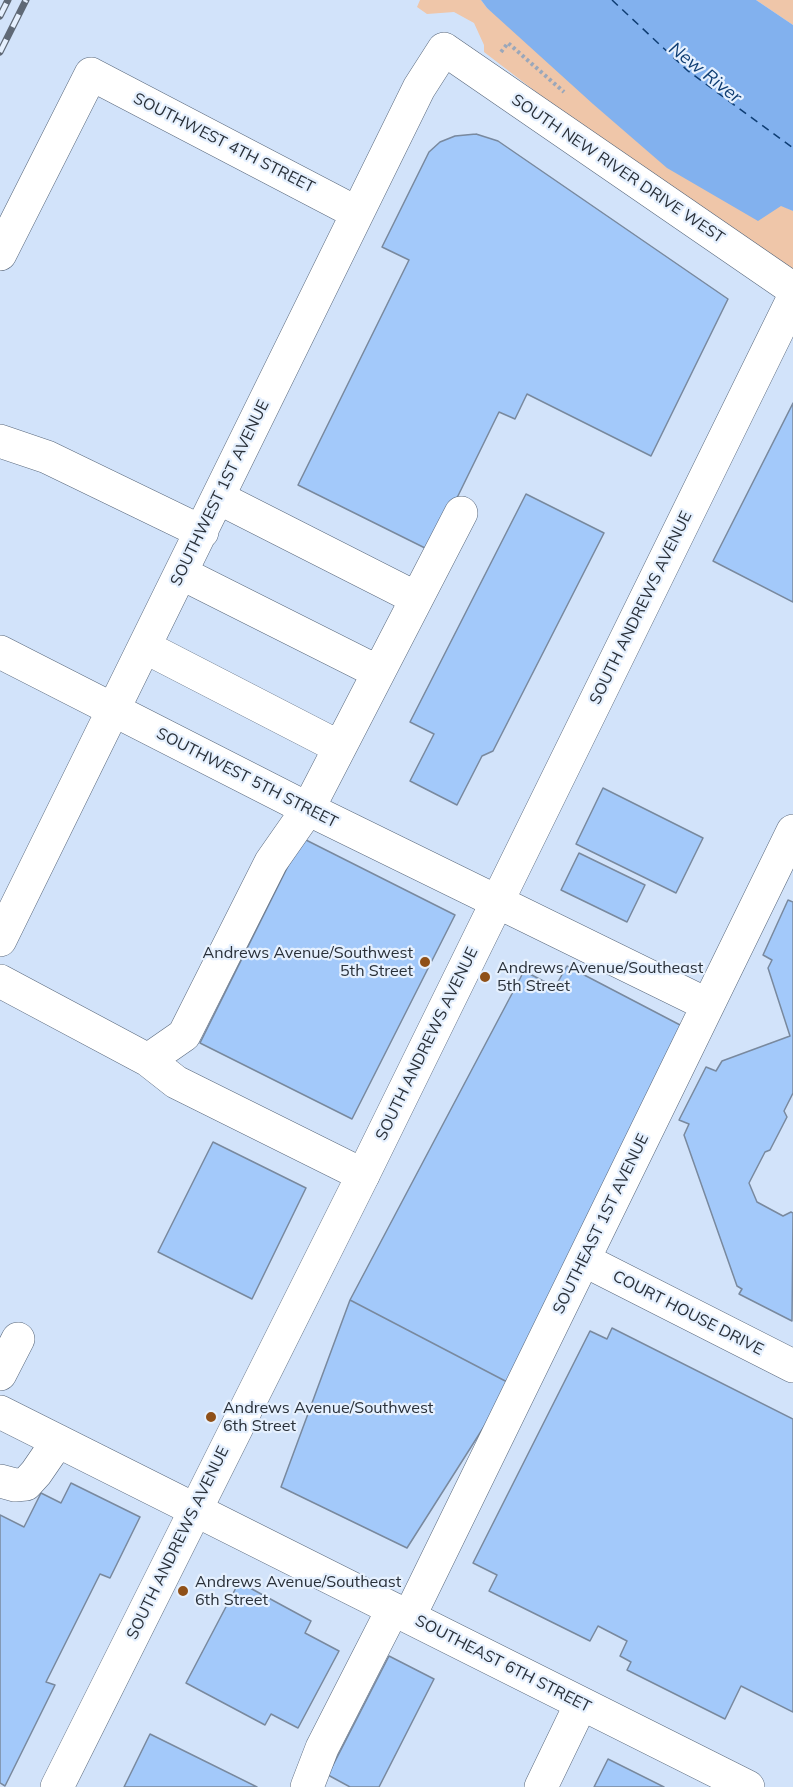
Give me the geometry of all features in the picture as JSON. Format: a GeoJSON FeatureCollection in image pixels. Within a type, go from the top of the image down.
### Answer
{"type":"FeatureCollection","features":[{"type":"Feature","properties":{"kind":"street","name":"SOUTHWEST 1ST AVENUE"},"geometry":{"type":"LineString","coordinates":[[0,940],[419,88],[444,49]]}},
{"type":"Feature","properties":{"kind":"street","name":"SOUTH NEW RIVER DRIVE WEST"},"geometry":{"type":"LineString","coordinates":[[444,49],[793,289]]}},
{"type":"Feature","properties":{"kind":"street","name":"SOUTHWEST 4TH STREET"},"geometry":{"type":"LineString","coordinates":[[0,254],[91,74],[357,213]]}},
{"type":"Feature","properties":{"kind":"street","name":"SOUTH ANDREWS AVENUE"},"geometry":{"type":"LineString","coordinates":[[57,1787],[363,1175],[793,299]]}},
{"type":"Feature","properties":{"kind":"street"},"geometry":{"type":"LineString","coordinates":[[0,441],[47,457],[202,532]]}},
{"type":"Feature","properties":{"kind":"street"},"geometry":{"type":"LineString","coordinates":[[219,498],[416,598]]}},
{"type":"Feature","properties":{"kind":"street"},"geometry":{"type":"LineString","coordinates":[[148,1060],[184,1035],[271,862],[308,809],[461,513]]}},
{"type":"Feature","properties":{"kind":"street"},"geometry":{"type":"LineString","coordinates":[[181,573],[378,672]]}},
{"type":"Feature","properties":{"kind":"street"},"geometry":{"type":"LineString","coordinates":[[144,647],[339,747]]}},
{"type":"Feature","properties":{"kind":"street","name":"SOUTHWEST 5TH STREET"},"geometry":{"type":"LineString","coordinates":[[0,652],[308,809],[708,1005]]}},
{"type":"Feature","properties":{"kind":"street","name":"SOUTHEAST 1ST AVENUE"},"geometry":{"type":"LineString","coordinates":[[306,1787],[322,1748],[401,1613],[584,1260],[793,831]]}},
{"type":"Feature","properties":{"kind":"street"},"geometry":{"type":"LineString","coordinates":[[0,981],[148,1060],[176,1082],[363,1175]]}},
{"type":"Feature","properties":{"kind":"street","name":"COURT HOUSE DRIVE"},"geometry":{"type":"LineString","coordinates":[[584,1260],[793,1366]]}},
{"type":"Feature","properties":{"kind":"street"},"geometry":{"type":"LineString","coordinates":[[0,1374],[18,1339]]}},
{"type":"Feature","properties":{"kind":"street","name":"SOUTHEAST 6TH STREET"},"geometry":{"type":"LineString","coordinates":[[0,1412],[748,1787]]}},
{"type":"Feature","properties":{"kind":"street"},"geometry":{"type":"LineString","coordinates":[[0,1481],[15,1485],[26,1484],[58,1441]]}},
{"type":"Feature","properties":{"kind":"street"},"geometry":{"type":"LineString","coordinates":[[541,1787],[581,1704]]}},
{"type":"Feature","properties":{"kind":"shaded area"},"geometry":{"type":"Polygon","coordinates":[[[420,0],[481,0],[487,8],[793,211],[793,276],[626,161],[484,52],[484,45],[474,23],[454,12],[427,14],[417,7],[420,0]]]}},
{"type":"Feature","properties":{"kind":"shaded area"},"geometry":{"type":"Polygon","coordinates":[[[756,0],[793,0],[793,25],[756,0]]]}},
{"type":"Feature","properties":{"kind":"water","name":"New River"},"geometry":{"type":"Polygon","coordinates":[[[481,0],[756,0],[793,25],[793,211],[781,206],[758,221],[667,168],[593,104],[481,0]]]}},
{"type":"Feature","properties":{"kind":"building"},"geometry":{"type":"Polygon","coordinates":[[[476,134],[498,141],[728,299],[651,456],[527,394],[515,419],[499,412],[431,551],[298,485],[409,260],[382,247],[429,152],[440,142],[455,136],[476,134]]]}},
{"type":"Feature","properties":{"kind":"building"},"geometry":{"type":"Polygon","coordinates":[[[793,403],[793,602],[713,561],[793,403]]]}},
{"type":"Feature","properties":{"kind":"building"},"geometry":{"type":"Polygon","coordinates":[[[526,494],[604,533],[493,751],[482,756],[457,805],[410,781],[434,734],[410,722],[526,494]]]}},
{"type":"Feature","properties":{"kind":"building"},"geometry":{"type":"Polygon","coordinates":[[[603,788],[703,838],[676,893],[576,844],[603,788]]]}},
{"type":"Feature","properties":{"kind":"building"},"geometry":{"type":"Polygon","coordinates":[[[302,838],[455,915],[352,1119],[200,1043],[302,838]]]}},
{"type":"Feature","properties":{"kind":"building"},"geometry":{"type":"Polygon","coordinates":[[[579,853],[645,885],[627,922],[561,890],[579,853]]]}},
{"type":"Feature","properties":{"kind":"building"},"geometry":{"type":"Polygon","coordinates":[[[788,900],[793,902],[793,1093],[784,1111],[787,1117],[749,1183],[757,1202],[783,1216],[793,1213],[792,1321],[739,1294],[742,1289],[737,1286],[684,1135],[689,1124],[679,1120],[706,1067],[716,1071],[722,1061],[790,1036],[768,968],[772,960],[763,955],[788,900]]]}},
{"type":"Feature","properties":{"kind":"building"},"geometry":{"type":"Polygon","coordinates":[[[567,966],[682,1026],[511,1384],[350,1300],[524,971],[555,987],[567,966]]]}},
{"type":"Feature","properties":{"kind":"building"},"geometry":{"type":"Polygon","coordinates":[[[213,1142],[306,1188],[252,1299],[158,1252],[213,1142]]]}},
{"type":"Feature","properties":{"kind":"building"},"geometry":{"type":"Polygon","coordinates":[[[350,1300],[511,1384],[407,1548],[281,1487],[350,1300]]]}},
{"type":"Feature","properties":{"kind":"building"},"geometry":{"type":"Polygon","coordinates":[[[612,1328],[793,1419],[793,1712],[741,1686],[725,1719],[627,1670],[631,1662],[620,1656],[627,1641],[598,1626],[590,1641],[489,1591],[497,1575],[473,1563],[590,1331],[607,1339],[612,1328]]]}},
{"type":"Feature","properties":{"kind":"building"},"geometry":{"type":"Polygon","coordinates":[[[71,1483],[140,1517],[110,1578],[100,1574],[46,1682],[55,1685],[5,1786],[0,1783],[0,1515],[24,1527],[41,1493],[61,1503],[71,1483]]]}},
{"type":"Feature","properties":{"kind":"building"},"geometry":{"type":"Polygon","coordinates":[[[239,1582],[311,1621],[305,1633],[339,1651],[298,1728],[271,1714],[265,1725],[186,1683],[239,1582]]]}},
{"type":"Feature","properties":{"kind":"building"},"geometry":{"type":"Polygon","coordinates":[[[389,1656],[434,1679],[379,1787],[350,1787],[328,1775],[389,1656]]]}},
{"type":"Feature","properties":{"kind":"building"},"geometry":{"type":"Polygon","coordinates":[[[150,1734],[257,1787],[124,1787],[150,1734]]]}},
{"type":"Feature","properties":{"kind":"building"},"geometry":{"type":"Polygon","coordinates":[[[608,1759],[664,1787],[594,1787],[608,1759]]]}},
{"type":"Feature","properties":{"kind":"ferry route"},"geometry":{"type":"LineString","coordinates":[[612,0],[688,71],[793,148]]}},
{"type":"Feature","properties":{"kind":"railway"},"geometry":{"type":"LineString","coordinates":[[0,16],[8,0]]}},
{"type":"Feature","properties":{"kind":"railway"},"geometry":{"type":"LineString","coordinates":[[0,52],[26,0]]}},
{"type":"Feature","properties":{"kind":"place","name":"Andrews Avenue/Southwest 5th Street"},"geometry":{"type":"Point","coordinates":[425,962]}},
{"type":"Feature","properties":{"kind":"place","name":"Andrews Avenue/Southeast 5th Street"},"geometry":{"type":"Point","coordinates":[485,977]}},
{"type":"Feature","properties":{"kind":"place","name":"Andrews Avenue/Southwest 6th Street"},"geometry":{"type":"Point","coordinates":[211,1417]}},
{"type":"Feature","properties":{"kind":"place","name":"Andrews Avenue/Southeast 6th Street"},"geometry":{"type":"Point","coordinates":[183,1591]}}]}
